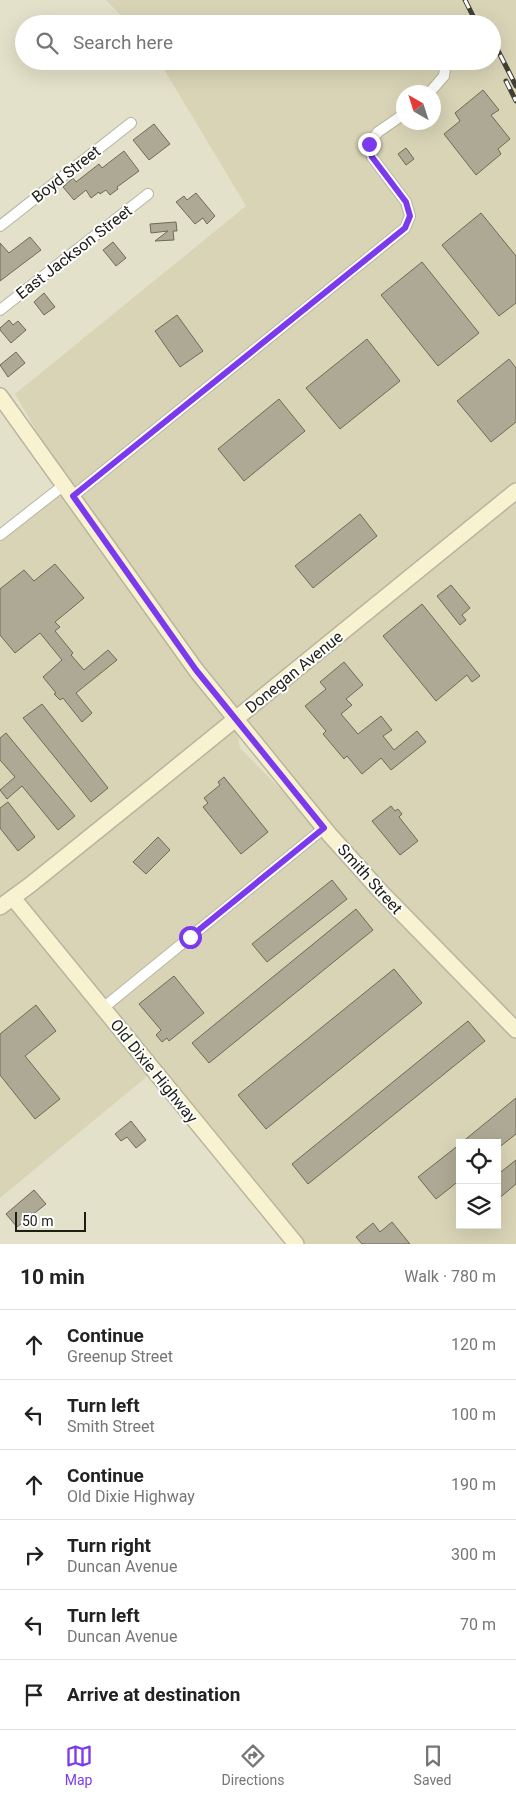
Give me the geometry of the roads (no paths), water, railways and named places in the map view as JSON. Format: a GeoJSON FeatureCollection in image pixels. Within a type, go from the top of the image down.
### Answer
{"type":"FeatureCollection","features":[{"type":"Feature","properties":{"kind":"street"},"geometry":{"type":"LineString","coordinates":[[436,85],[444,76],[445,70]]}},
{"type":"Feature","properties":{"kind":"street"},"geometry":{"type":"LineString","coordinates":[[0,535],[68,490],[405,228],[410,216],[406,202],[372,157],[369,144],[378,132],[396,120]]}},
{"type":"Feature","properties":{"kind":"street","name":"Boyd Street"},"geometry":{"type":"LineString","coordinates":[[0,226],[131,123]]}},
{"type":"Feature","properties":{"kind":"street","name":"East Jackson Street"},"geometry":{"type":"LineString","coordinates":[[0,310],[148,194]]}},
{"type":"Feature","properties":{"kind":"street"},"geometry":{"type":"LineString","coordinates":[[0,396],[196,670],[236,718]]}},
{"type":"Feature","properties":{"kind":"street","name":"Donegan Avenue"},"geometry":{"type":"LineString","coordinates":[[0,907],[516,491]]}},
{"type":"Feature","properties":{"kind":"street","name":"Smith Street"},"geometry":{"type":"LineString","coordinates":[[236,718],[324,828],[381,892],[516,1030]]}},
{"type":"Feature","properties":{"kind":"street"},"geometry":{"type":"LineString","coordinates":[[103,1008],[324,828]]}},
{"type":"Feature","properties":{"kind":"street","name":"Old Dixie Highway"},"geometry":{"type":"LineString","coordinates":[[13,898],[296,1244]]}},
{"type":"Feature","properties":{"kind":"railway"},"geometry":{"type":"LineString","coordinates":[[465,0],[472,15]]}},
{"type":"Feature","properties":{"kind":"railway"},"geometry":{"type":"LineString","coordinates":[[501,57],[516,86]]}},
{"type":"Feature","properties":{"kind":"railway"},"geometry":{"type":"LineString","coordinates":[[506,81],[516,101]]}}]}
